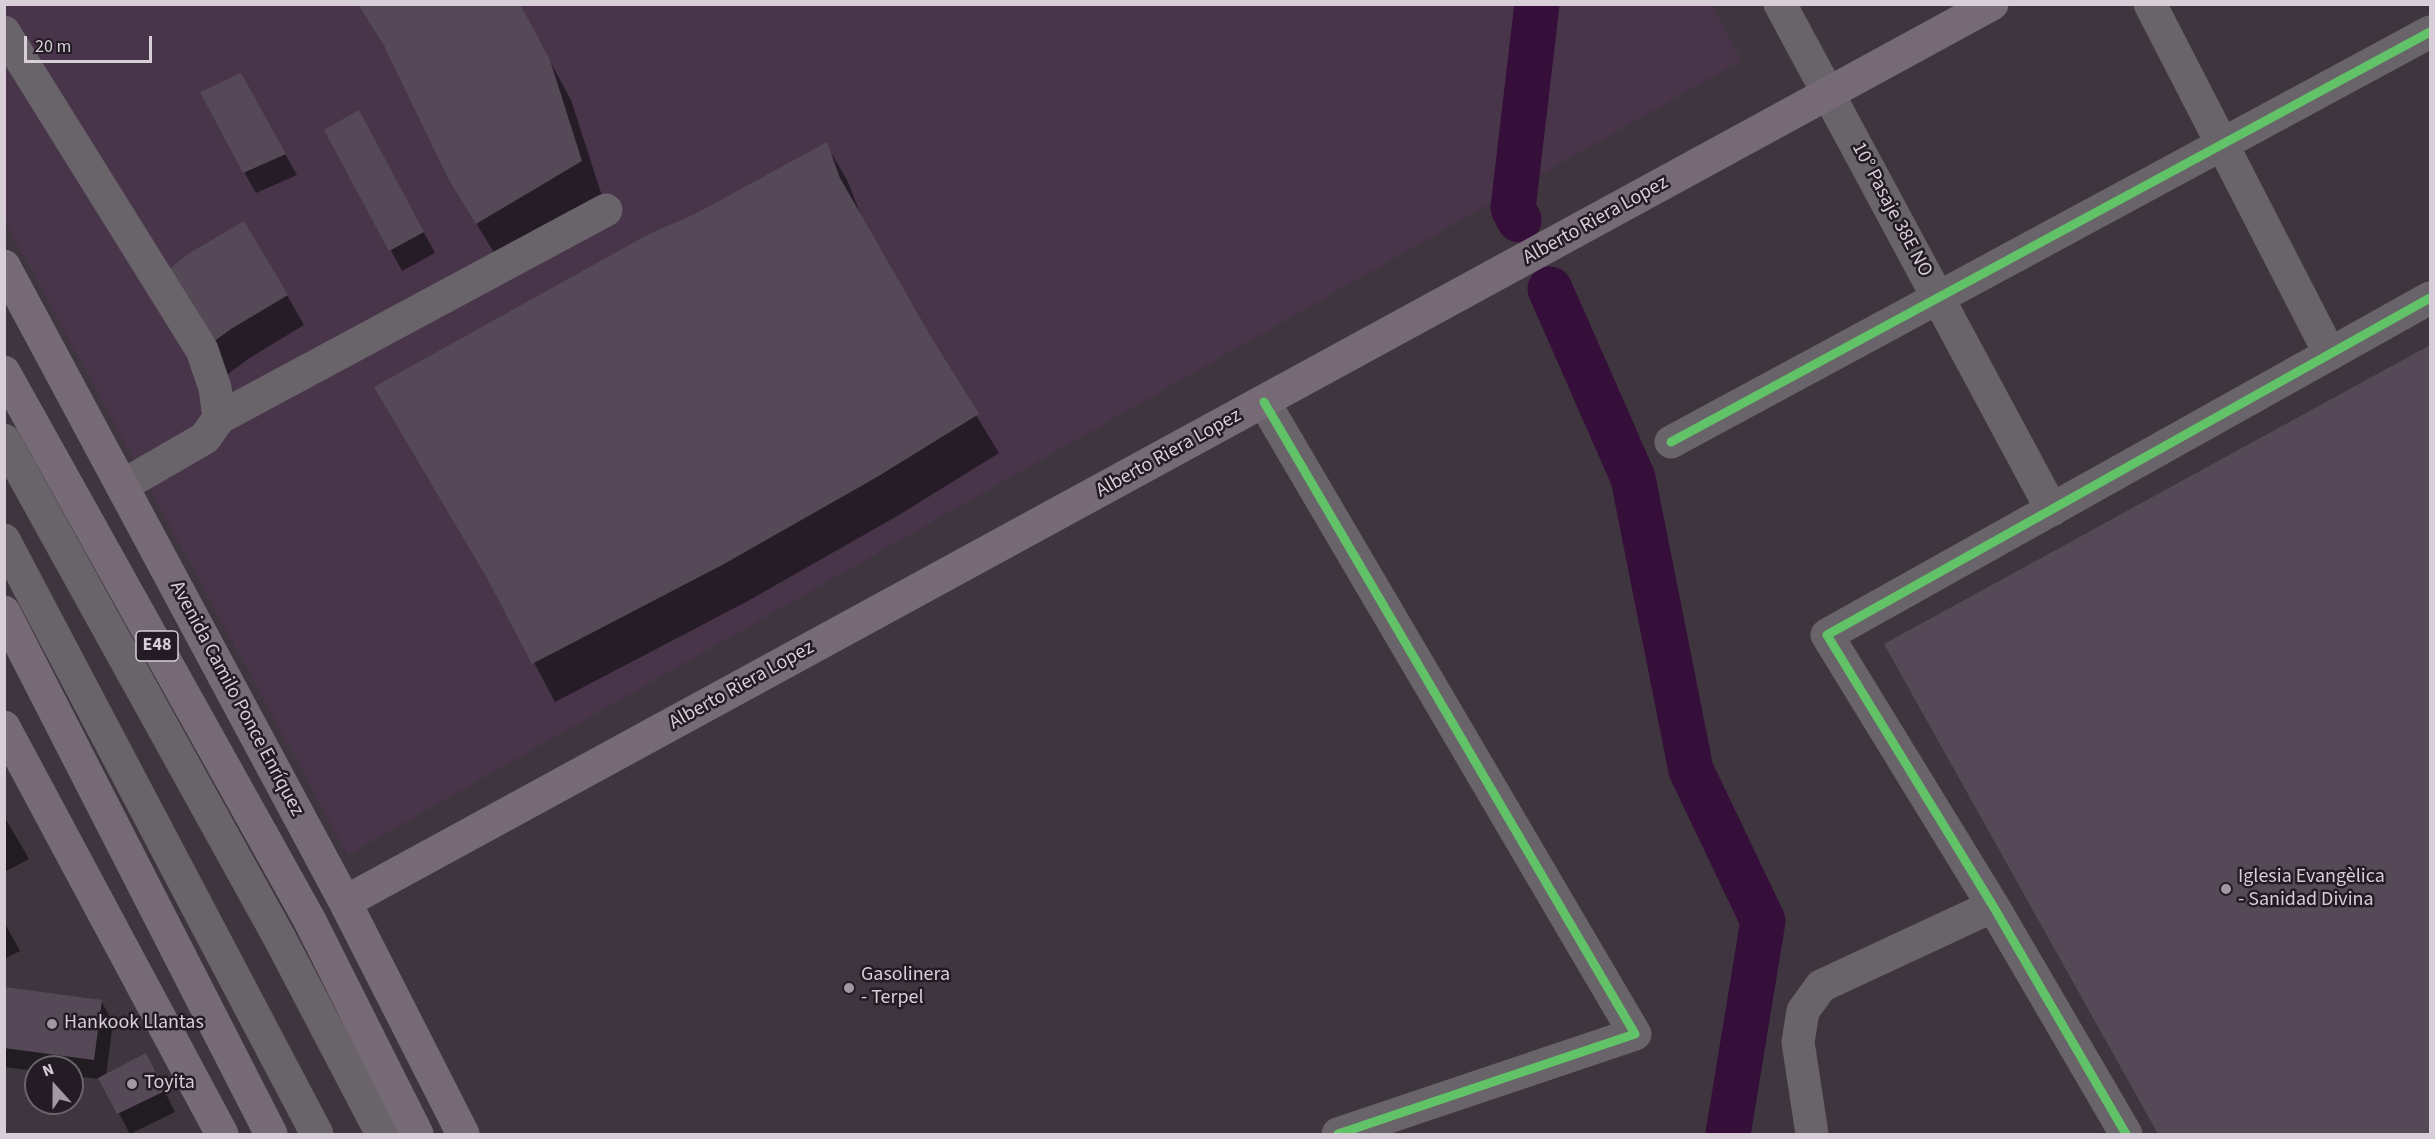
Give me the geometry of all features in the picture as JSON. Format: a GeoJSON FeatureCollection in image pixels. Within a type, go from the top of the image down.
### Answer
{"type":"FeatureCollection","features":[{"type":"Feature","properties":{"kind":"main road","name":"Alberto Riera Lopez"},"geometry":{"type":"LineString","coordinates":[[345,902],[1829,95],[1992,4]]}},
{"type":"Feature","properties":{"kind":"main road","name":"Avenida Camilo Ponce Enríquez"},"geometry":{"type":"LineString","coordinates":[[4,266],[345,902],[463,1134]]}},
{"type":"Feature","properties":{"kind":"main road","name":"Avenida Camilo Ponce Enríquez"},"geometry":{"type":"LineString","coordinates":[[4,372],[309,919],[417,1134]]}},
{"type":"Feature","properties":{"kind":"main road"},"geometry":{"type":"LineString","coordinates":[[4,612],[272,1134]]}},
{"type":"Feature","properties":{"kind":"main road"},"geometry":{"type":"LineString","coordinates":[[4,727],[222,1134]]}},
{"type":"Feature","properties":{"kind":"street","name":"10° Pasaje 38E NO"},"geometry":{"type":"LineString","coordinates":[[1780,4],[2052,510]]}},
{"type":"Feature","properties":{"kind":"street"},"geometry":{"type":"LineString","coordinates":[[2150,4],[2330,354]]}},
{"type":"Feature","properties":{"kind":"street"},"geometry":{"type":"LineString","coordinates":[[4,32],[202,350],[215,388],[219,417]]}},
{"type":"Feature","properties":{"kind":"street"},"geometry":{"type":"LineString","coordinates":[[1671,442],[2430,32]]}},
{"type":"Feature","properties":{"kind":"street"},"geometry":{"type":"LineString","coordinates":[[122,486],[205,438],[219,417],[606,210]]}},
{"type":"Feature","properties":{"kind":"street"},"geometry":{"type":"LineString","coordinates":[[2126,1134],[1993,906],[1827,635],[2430,298]]}},
{"type":"Feature","properties":{"kind":"street"},"geometry":{"type":"LineString","coordinates":[[1264,402],[1635,1034],[1338,1134]]}},
{"type":"Feature","properties":{"kind":"street"},"geometry":{"type":"LineString","coordinates":[[4,440],[279,937],[382,1134]]}},
{"type":"Feature","properties":{"kind":"street"},"geometry":{"type":"LineString","coordinates":[[4,540],[317,1134]]}},
{"type":"Feature","properties":{"kind":"street"},"geometry":{"type":"LineString","coordinates":[[279,937],[309,919],[345,902]]}},
{"type":"Feature","properties":{"kind":"street"},"geometry":{"type":"LineString","coordinates":[[1812,1134],[1798,1042],[1803,1011],[1821,986],[1993,906]]}},
{"type":"Feature","properties":{"kind":"shaded area"},"geometry":{"type":"Polygon","coordinates":[[[1711,4],[1742,60],[348,855],[5,221],[4,5],[1711,4]]]}},
{"type":"Feature","properties":{"kind":"building"},"geometry":{"type":"Polygon","coordinates":[[[358,4],[520,4],[550,60],[582,161],[476,224],[449,180],[384,46],[358,4]]]}},
{"type":"Feature","properties":{"kind":"building"},"geometry":{"type":"Polygon","coordinates":[[[241,73],[286,154],[243,173],[200,92],[241,73]]]}},
{"type":"Feature","properties":{"kind":"building"},"geometry":{"type":"Polygon","coordinates":[[[359,110],[424,232],[389,251],[324,130],[359,110]]]}},
{"type":"Feature","properties":{"kind":"building"},"geometry":{"type":"Polygon","coordinates":[[[827,142],[840,178],[931,337],[979,414],[877,477],[724,564],[532,664],[487,578],[374,387],[649,234],[695,214],[827,142]]]}},
{"type":"Feature","properties":{"kind":"building"},"geometry":{"type":"Polygon","coordinates":[[[244,221],[288,295],[231,329],[202,350],[167,271],[188,254],[244,221]]]}},
{"type":"Feature","properties":{"kind":"building","name":"Iglesia Evangèlica - Sanidad Divina"},"geometry":{"type":"Polygon","coordinates":[[[2430,345],[2430,1134],[2158,1134],[1884,644],[2430,345]]]}},
{"type":"Feature","properties":{"kind":"building","name":"Hankook Llantas"},"geometry":{"type":"Polygon","coordinates":[[[4,987],[102,1000],[94,1060],[84,1059],[84,1055],[56,1055],[4,1048],[4,987]]]}},
{"type":"Feature","properties":{"kind":"building","name":"Toyita"},"geometry":{"type":"Polygon","coordinates":[[[146,1053],[165,1091],[117,1114],[98,1078],[146,1053]]]}},
{"type":"Feature","properties":{"kind":"waterway"},"geometry":{"type":"LineString","coordinates":[[1519,220],[1513,208],[1537,4]]}},
{"type":"Feature","properties":{"kind":"waterway"},"geometry":{"type":"LineString","coordinates":[[1550,289],[1633,478],[1691,770],[1763,921],[1728,1134]]}},
{"type":"Feature","properties":{"kind":"cycle path"},"geometry":{"type":"LineString","coordinates":[[1671,442],[2430,32]]}},
{"type":"Feature","properties":{"kind":"cycle path"},"geometry":{"type":"LineString","coordinates":[[2126,1134],[1993,906],[1827,635],[2430,298]]}},
{"type":"Feature","properties":{"kind":"cycle path"},"geometry":{"type":"LineString","coordinates":[[1264,402],[1635,1034],[1338,1134]]}},
{"type":"Feature","properties":{"kind":"place","name":"Iglesia Evangèlica - Sanidad Divina"},"geometry":{"type":"Point","coordinates":[2226,889]}},
{"type":"Feature","properties":{"kind":"place","name":"Gasolinera - Terpel"},"geometry":{"type":"Point","coordinates":[849,988]}},
{"type":"Feature","properties":{"kind":"place","name":"Hankook Llantas"},"geometry":{"type":"Point","coordinates":[52,1024]}},
{"type":"Feature","properties":{"kind":"place","name":"Toyita"},"geometry":{"type":"Point","coordinates":[132,1084]}}]}
